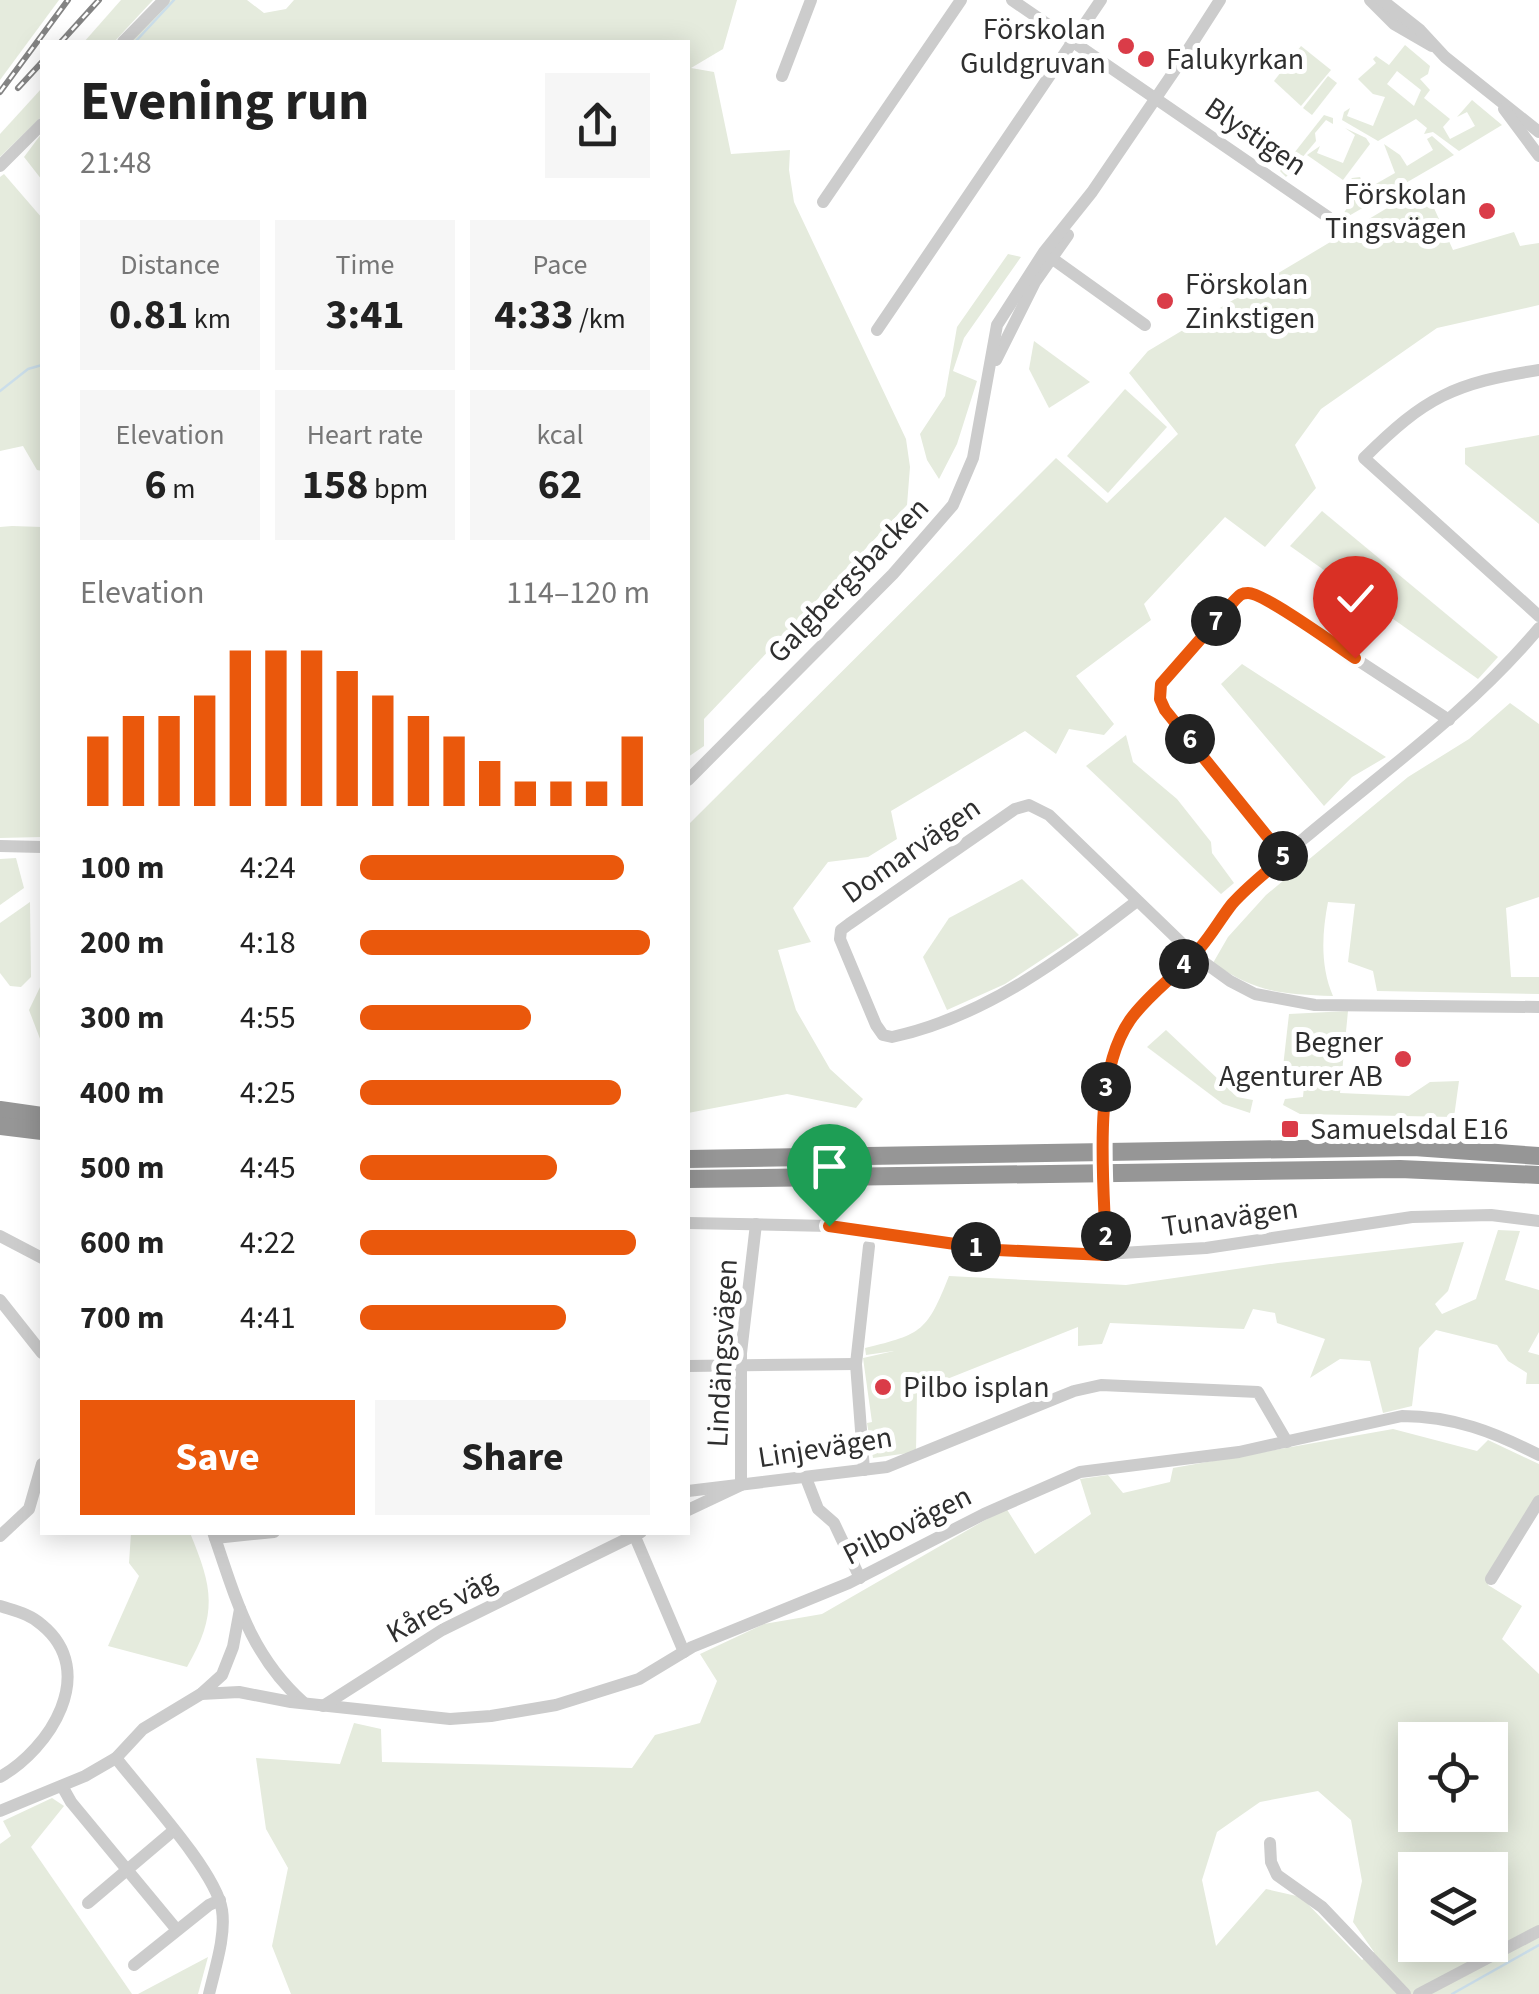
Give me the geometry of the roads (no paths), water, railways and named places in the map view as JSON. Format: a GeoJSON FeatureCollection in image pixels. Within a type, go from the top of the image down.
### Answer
{"type":"FeatureCollection","features":[{"type":"Feature","properties":{"kind":"highway"},"geometry":{"type":"LineString","coordinates":[[0,1110],[40,1116]]}},
{"type":"Feature","properties":{"kind":"highway"},"geometry":{"type":"LineString","coordinates":[[0,1126],[40,1131]]}},
{"type":"Feature","properties":{"kind":"highway"},"geometry":{"type":"LineString","coordinates":[[690,1159],[1414,1148],[1462,1148],[1539,1156]]}},
{"type":"Feature","properties":{"kind":"highway"},"geometry":{"type":"LineString","coordinates":[[690,1179],[1400,1169],[1539,1175]]}},
{"type":"Feature","properties":{"kind":"street"},"geometry":{"type":"LineString","coordinates":[[125,40],[164,0]]}},
{"type":"Feature","properties":{"kind":"street"},"geometry":{"type":"LineString","coordinates":[[782,76],[810,0]]}},
{"type":"Feature","properties":{"kind":"street"},"geometry":{"type":"LineString","coordinates":[[823,202],[961,0]]}},
{"type":"Feature","properties":{"kind":"street","name":"Blystigen"},"geometry":{"type":"LineString","coordinates":[[1012,0],[1328,217]]}},
{"type":"Feature","properties":{"kind":"street"},"geometry":{"type":"LineString","coordinates":[[877,330],[1100,0]]}},
{"type":"Feature","properties":{"kind":"street","name":"Galgbergsbacken"},"geometry":{"type":"LineString","coordinates":[[690,778],[882,586],[946,516],[963,487],[973,458],[997,325],[1092,192],[1220,0]]}},
{"type":"Feature","properties":{"kind":"street"},"geometry":{"type":"LineString","coordinates":[[1370,0],[1394,24],[1434,47],[1539,132]]}},
{"type":"Feature","properties":{"kind":"street"},"geometry":{"type":"LineString","coordinates":[[1382,0],[1420,30],[1434,47]]}},
{"type":"Feature","properties":{"kind":"street"},"geometry":{"type":"LineString","coordinates":[[1489,92],[1539,156]]}},
{"type":"Feature","properties":{"kind":"street"},"geometry":{"type":"LineString","coordinates":[[0,166],[40,126]]}},
{"type":"Feature","properties":{"kind":"street"},"geometry":{"type":"LineString","coordinates":[[1048,255],[1145,326]]}},
{"type":"Feature","properties":{"kind":"street"},"geometry":{"type":"LineString","coordinates":[[1539,370],[1481,381],[1430,400],[1364,458],[1539,616]]}},
{"type":"Feature","properties":{"kind":"street"},"geometry":{"type":"LineString","coordinates":[[1284,857],[1160,699],[1161,684],[1238,596],[1254,594],[1272,604],[1449,720]]}},
{"type":"Feature","properties":{"kind":"street"},"geometry":{"type":"LineString","coordinates":[[1106,1255],[1106,1076],[1129,1022],[1148,998],[1194,955],[1232,905],[1484,690],[1539,628]]}},
{"type":"Feature","properties":{"kind":"street","name":"Domarvägen"},"geometry":{"type":"LineString","coordinates":[[1137,901],[1052,964],[1000,996],[892,1037],[883,1035],[876,1025],[840,938],[848,924],[1024,805],[1048,815],[1194,955],[1242,988],[1291,1002],[1539,1007]]}},
{"type":"Feature","properties":{"kind":"street"},"geometry":{"type":"LineString","coordinates":[[0,846],[40,846]]}},
{"type":"Feature","properties":{"kind":"street","name":"Tunavägen"},"geometry":{"type":"LineString","coordinates":[[690,1223],[850,1228],[1027,1253],[1106,1255],[1206,1248],[1412,1217],[1491,1215],[1539,1222]]}},
{"type":"Feature","properties":{"kind":"street","name":"Lindängsvägen"},"geometry":{"type":"LineString","coordinates":[[741,1484],[741,1366],[756,1224]]}},
{"type":"Feature","properties":{"kind":"street"},"geometry":{"type":"LineString","coordinates":[[0,1236],[40,1257]]}},
{"type":"Feature","properties":{"kind":"street"},"geometry":{"type":"LineString","coordinates":[[864,1470],[856,1364],[868,1246]]}},
{"type":"Feature","properties":{"kind":"street"},"geometry":{"type":"LineString","coordinates":[[0,1300],[40,1350]]}},
{"type":"Feature","properties":{"kind":"street"},"geometry":{"type":"LineString","coordinates":[[690,1366],[856,1364]]}},
{"type":"Feature","properties":{"kind":"street","name":"Linjevägen"},"geometry":{"type":"LineString","coordinates":[[690,1491],[899,1464],[1074,1391],[1102,1385],[1255,1391],[1288,1442]]}},
{"type":"Feature","properties":{"kind":"street","name":"Pilbovägen"},"geometry":{"type":"LineString","coordinates":[[201,1694],[239,1692],[324,1706],[450,1719],[491,1716],[624,1686],[725,1632],[860,1578],[984,1514],[1080,1472],[1210,1457],[1367,1422],[1429,1416],[1476,1426],[1539,1455]]}},
{"type":"Feature","properties":{"kind":"street"},"geometry":{"type":"LineString","coordinates":[[0,1536],[29,1509],[40,1471]]}},
{"type":"Feature","properties":{"kind":"street"},"geometry":{"type":"LineString","coordinates":[[806,1478],[818,1509],[834,1523],[860,1578]]}},
{"type":"Feature","properties":{"kind":"street"},"geometry":{"type":"LineString","coordinates":[[690,1509],[741,1484]]}},
{"type":"Feature","properties":{"kind":"street"},"geometry":{"type":"LineString","coordinates":[[1491,1578],[1539,1501]]}},
{"type":"Feature","properties":{"kind":"street"},"geometry":{"type":"LineString","coordinates":[[214,1535],[257,1650],[304,1703]]}},
{"type":"Feature","properties":{"kind":"street","name":"Kåres väg"},"geometry":{"type":"LineString","coordinates":[[324,1706],[442,1630],[634,1535]]}},
{"type":"Feature","properties":{"kind":"street"},"geometry":{"type":"LineString","coordinates":[[636,1535],[684,1652]]}},
{"type":"Feature","properties":{"kind":"street"},"geometry":{"type":"LineString","coordinates":[[0,1606],[24,1614],[51,1633],[67,1658],[69,1673],[66,1694],[45,1739],[31,1756],[0,1777]]}},
{"type":"Feature","properties":{"kind":"street"},"geometry":{"type":"LineString","coordinates":[[0,1794],[6,1809],[62,1786],[116,1758],[144,1728],[214,1684],[226,1667],[240,1609]]}},
{"type":"Feature","properties":{"kind":"street"},"geometry":{"type":"LineString","coordinates":[[116,1758],[206,1872],[220,1900],[222,1929],[208,1994]]}},
{"type":"Feature","properties":{"kind":"street"},"geometry":{"type":"LineString","coordinates":[[62,1786],[70,1802],[177,1930]]}},
{"type":"Feature","properties":{"kind":"street"},"geometry":{"type":"LineString","coordinates":[[88,1903],[173,1831]]}},
{"type":"Feature","properties":{"kind":"street"},"geometry":{"type":"LineString","coordinates":[[1270,1842],[1271,1862],[1277,1875],[1322,1908],[1405,1994]]}},
{"type":"Feature","properties":{"kind":"street"},"geometry":{"type":"LineString","coordinates":[[134,1965],[220,1900]]}},
{"type":"Feature","properties":{"kind":"street"},"geometry":{"type":"LineString","coordinates":[[1419,1994],[1539,1931]]}},
{"type":"Feature","properties":{"kind":"waterway"},"geometry":{"type":"LineString","coordinates":[[137,40],[174,0]]}},
{"type":"Feature","properties":{"kind":"waterway"},"geometry":{"type":"LineString","coordinates":[[0,391],[28,369],[40,366]]}},
{"type":"Feature","properties":{"kind":"waterway"},"geometry":{"type":"LineString","coordinates":[[1452,1994],[1539,1945]]}},
{"type":"Feature","properties":{"kind":"railway"},"geometry":{"type":"LineString","coordinates":[[0,92],[68,0]]}},
{"type":"Feature","properties":{"kind":"railway"},"geometry":{"type":"LineString","coordinates":[[63,40],[99,0]]}},
{"type":"Feature","properties":{"kind":"railway"},"geometry":{"type":"LineString","coordinates":[[18,88],[40,64]]}},
{"type":"Feature","properties":{"kind":"place","name":"Förskolan Guldgruvan"},"geometry":{"type":"Point","coordinates":[1126,46]}},
{"type":"Feature","properties":{"kind":"place","name":"Falukyrkan"},"geometry":{"type":"Point","coordinates":[1146,59]}},
{"type":"Feature","properties":{"kind":"place","name":"Förskolan Tingsvägen"},"geometry":{"type":"Point","coordinates":[1487,211]}},
{"type":"Feature","properties":{"kind":"place","name":"Förskolan Zinkstigen"},"geometry":{"type":"Point","coordinates":[1165,301]}},
{"type":"Feature","properties":{"kind":"place","name":"Begner Agenturer AB"},"geometry":{"type":"Point","coordinates":[1403,1059]}},
{"type":"Feature","properties":{"kind":"place","name":"Samuelsdal E16"},"geometry":{"type":"Point","coordinates":[1290,1129]}},
{"type":"Feature","properties":{"kind":"place","name":"Pilbo isplan"},"geometry":{"type":"Point","coordinates":[883,1387]}}]}
